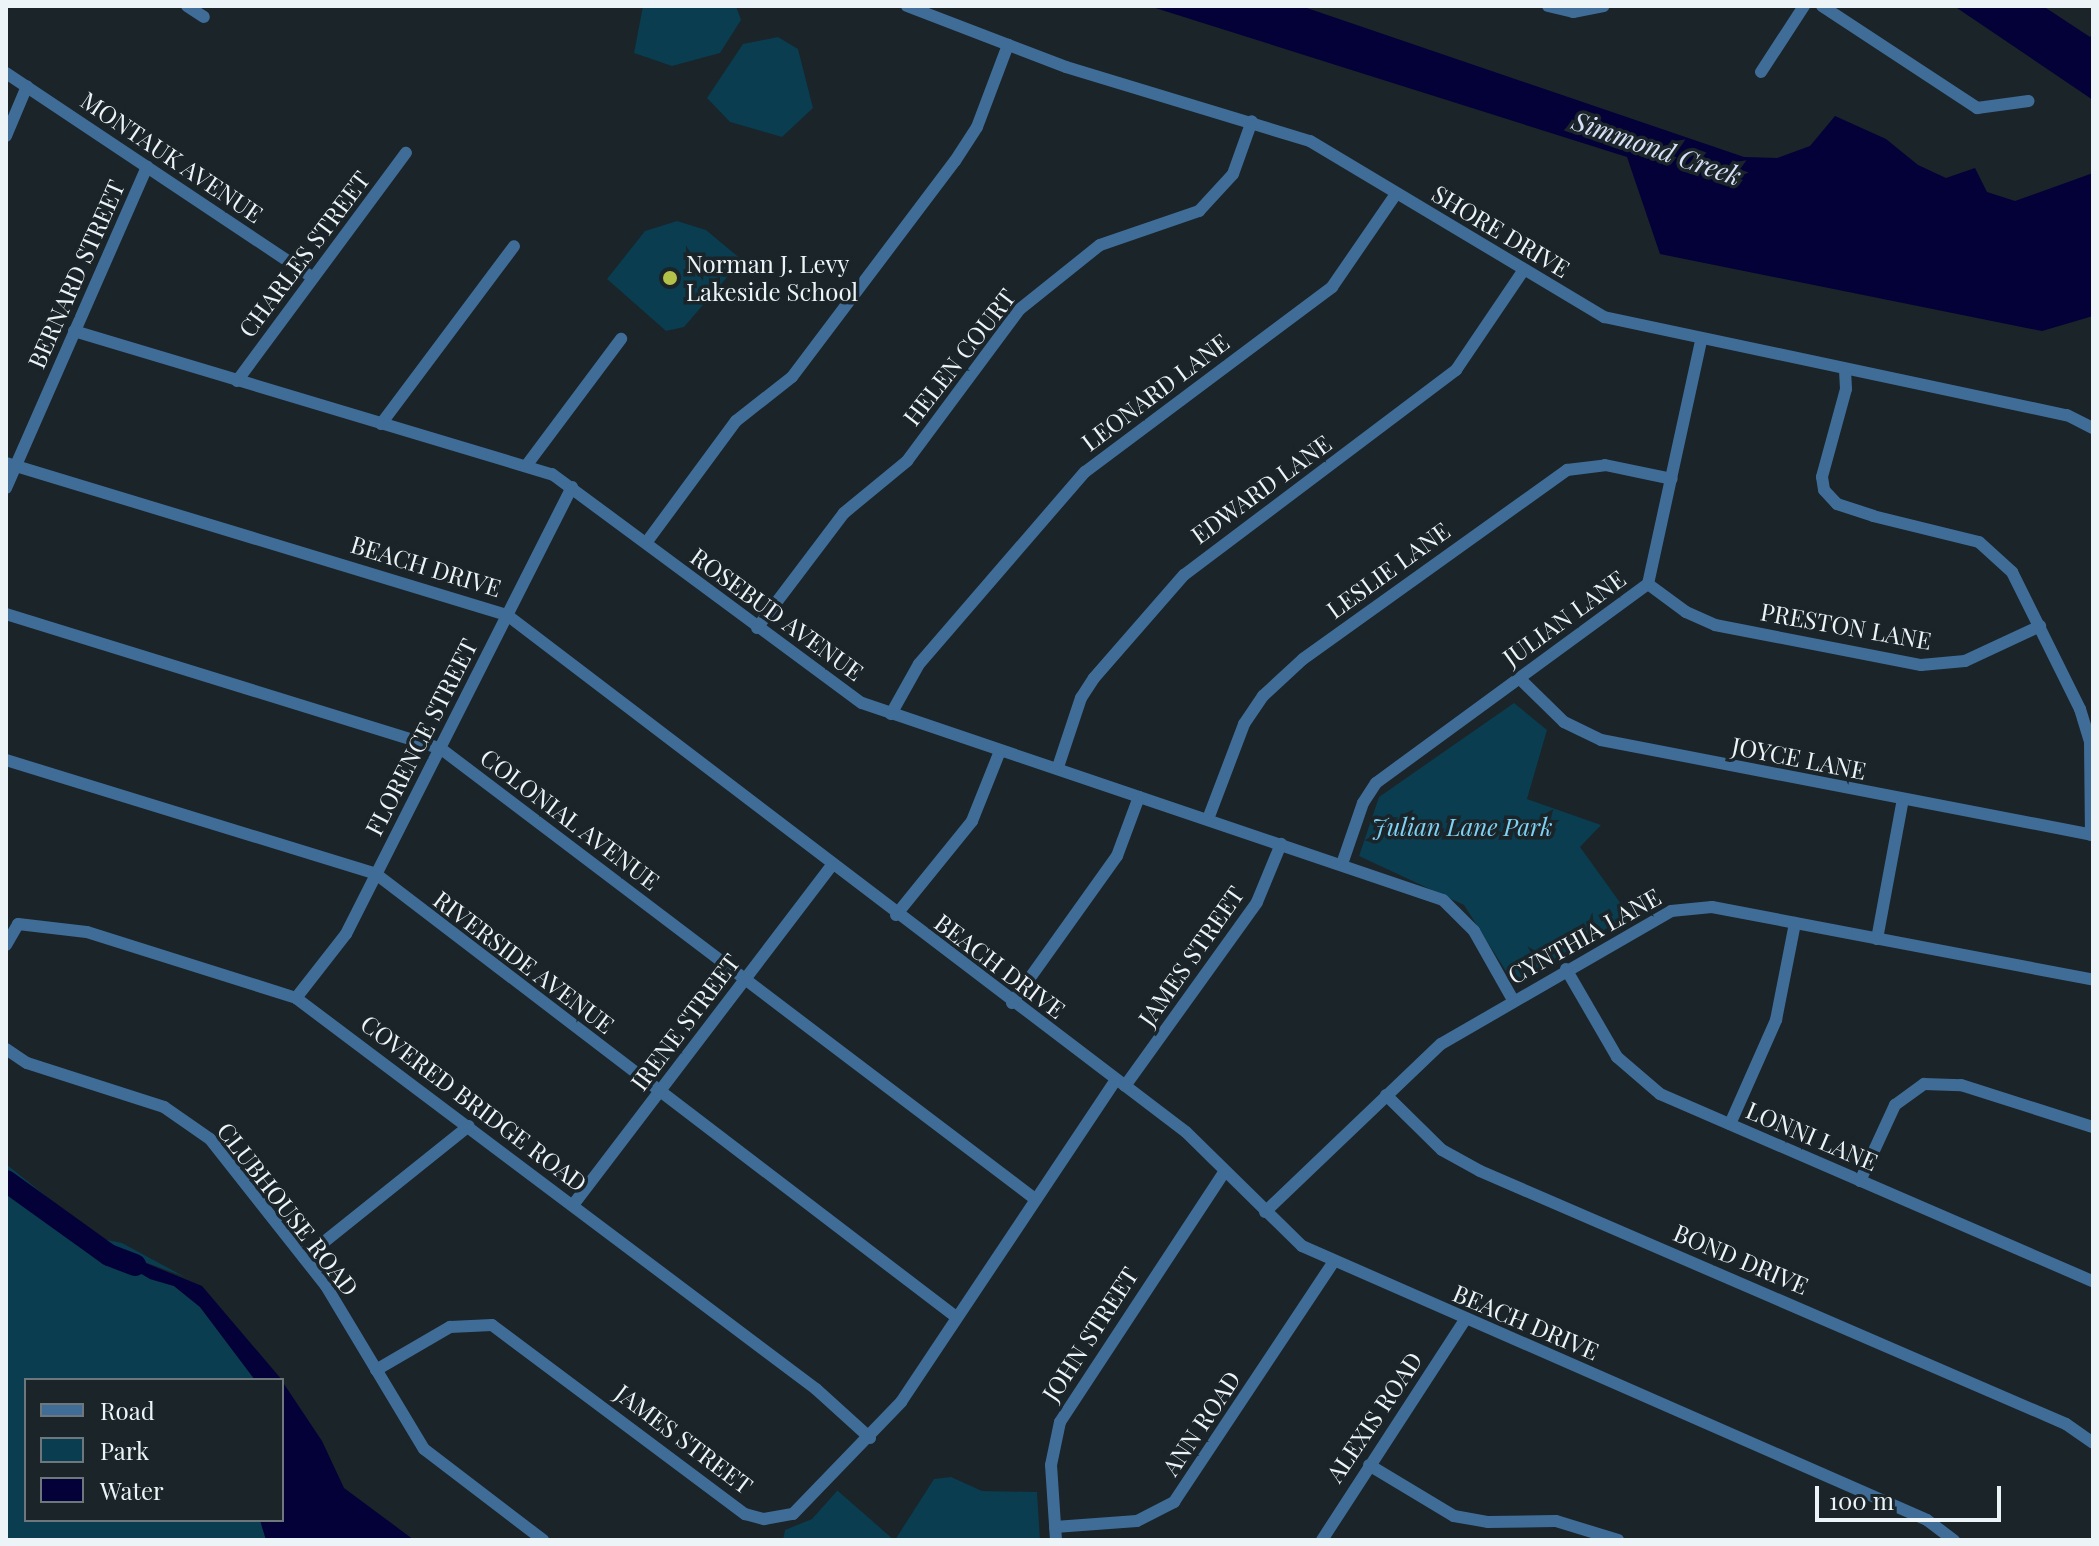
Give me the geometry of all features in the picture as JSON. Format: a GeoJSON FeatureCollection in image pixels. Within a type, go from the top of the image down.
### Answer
{"type":"FeatureCollection","features":[{"type":"Feature","properties":{"kind":"street"},"geometry":{"type":"LineString","coordinates":[[187,6],[204,17]]}},
{"type":"Feature","properties":{"kind":"street","name":"SHORE DRIVE"},"geometry":{"type":"LineString","coordinates":[[907,6],[1008,45],[1310,141],[1604,317],[1701,340],[2067,415],[2093,428]]}},
{"type":"Feature","properties":{"kind":"street"},"geometry":{"type":"LineString","coordinates":[[1548,6],[1573,12],[1603,6]]}},
{"type":"Feature","properties":{"kind":"street"},"geometry":{"type":"LineString","coordinates":[[1761,72],[1804,6]]}},
{"type":"Feature","properties":{"kind":"street"},"geometry":{"type":"LineString","coordinates":[[1822,6],[1977,108],[2029,101]]}},
{"type":"Feature","properties":{"kind":"street"},"geometry":{"type":"LineString","coordinates":[[646,543],[736,421],[792,377],[955,161],[977,127],[1008,45]]}},
{"type":"Feature","properties":{"kind":"street","name":"MONTAUK AVENUE"},"geometry":{"type":"LineString","coordinates":[[6,73],[313,278]]}},
{"type":"Feature","properties":{"kind":"street"},"geometry":{"type":"LineString","coordinates":[[6,136],[27,86]]}},
{"type":"Feature","properties":{"kind":"street","name":"HELEN COURT"},"geometry":{"type":"LineString","coordinates":[[757,628],[844,513],[907,461],[1020,309],[1100,245],[1199,211],[1233,174],[1252,121]]}},
{"type":"Feature","properties":{"kind":"street","name":"CHARLES STREET"},"geometry":{"type":"LineString","coordinates":[[237,381],[406,153]]}},
{"type":"Feature","properties":{"kind":"street","name":"BERNARD STREET"},"geometry":{"type":"LineString","coordinates":[[6,488],[11,464],[147,167]]}},
{"type":"Feature","properties":{"kind":"street","name":"LEONARD LANE"},"geometry":{"type":"LineString","coordinates":[[891,714],[919,664],[1085,472],[1332,287],[1396,194]]}},
{"type":"Feature","properties":{"kind":"street"},"geometry":{"type":"LineString","coordinates":[[381,424],[514,246]]}},
{"type":"Feature","properties":{"kind":"street","name":"EDWARD LANE"},"geometry":{"type":"LineString","coordinates":[[1058,767],[1081,698],[1094,678],[1184,575],[1456,370],[1523,271]]}},
{"type":"Feature","properties":{"kind":"street","name":"ROSEBUD AVENUE"},"geometry":{"type":"LineString","coordinates":[[74,331],[526,466],[572,487],[842,692],[891,714],[1058,767],[1429,894],[1454,908],[1474,931],[1513,1000]]}},
{"type":"Feature","properties":{"kind":"street"},"geometry":{"type":"LineString","coordinates":[[526,466],[621,339]]}},
{"type":"Feature","properties":{"kind":"street","name":"JULIAN LANE"},"geometry":{"type":"LineString","coordinates":[[1342,864],[1363,803],[1376,783],[1648,584],[1701,340]]}},
{"type":"Feature","properties":{"kind":"street"},"geometry":{"type":"LineString","coordinates":[[1845,370],[1846,389],[1822,477],[1830,497],[1873,516],[1956,533],[1988,547],[2012,572],[2040,626],[2090,742],[2092,835]]}},
{"type":"Feature","properties":{"kind":"street","name":"BEACH DRIVE"},"geometry":{"type":"LineString","coordinates":[[11,464],[507,615],[831,866],[1186,1132],[1302,1246],[1333,1263],[1927,1520],[1954,1540]]}},
{"type":"Feature","properties":{"kind":"street","name":"LESLIE LANE"},"geometry":{"type":"LineString","coordinates":[[1208,819],[1244,724],[1275,683],[1303,659],[1567,470],[1605,465],[1672,479]]}},
{"type":"Feature","properties":{"kind":"street","name":"FLORENCE STREET"},"geometry":{"type":"LineString","coordinates":[[296,998],[336,950],[572,487]]}},
{"type":"Feature","properties":{"kind":"street","name":"PRESTON LANE"},"geometry":{"type":"LineString","coordinates":[[1648,584],[1686,612],[1715,625],[1921,665],[1965,661],[2040,626]]}},
{"type":"Feature","properties":{"kind":"street","name":"COLONIAL AVENUE"},"geometry":{"type":"LineString","coordinates":[[6,614],[440,748],[1035,1199]]}},
{"type":"Feature","properties":{"kind":"street","name":"JOYCE LANE"},"geometry":{"type":"LineString","coordinates":[[1519,678],[1564,722],[1601,740],[2092,835]]}},
{"type":"Feature","properties":{"kind":"street"},"geometry":{"type":"LineString","coordinates":[[896,915],[972,821],[1000,751]]}},
{"type":"Feature","properties":{"kind":"street","name":"RIVERSIDE AVENUE"},"geometry":{"type":"LineString","coordinates":[[6,760],[376,874],[956,1317]]}},
{"type":"Feature","properties":{"kind":"street"},"geometry":{"type":"LineString","coordinates":[[1012,1003],[1117,856],[1139,797]]}},
{"type":"Feature","properties":{"kind":"street"},"geometry":{"type":"LineString","coordinates":[[1877,939],[1903,799]]}},
{"type":"Feature","properties":{"kind":"street","name":"JAMES STREET"},"geometry":{"type":"LineString","coordinates":[[376,1370],[450,1327],[492,1325],[734,1506],[764,1519],[783,1518],[806,1506],[901,1402],[1035,1199],[1257,902],[1281,844]]}},
{"type":"Feature","properties":{"kind":"street","name":"IRENE STREET"},"geometry":{"type":"LineString","coordinates":[[573,1205],[831,866]]}},
{"type":"Feature","properties":{"kind":"street","name":"CYNTHIA LANE"},"geometry":{"type":"LineString","coordinates":[[1265,1212],[1441,1044],[1652,919],[1682,908],[1712,907],[2093,980]]}},
{"type":"Feature","properties":{"kind":"street"},"geometry":{"type":"LineString","coordinates":[[1730,1124],[1776,1020],[1795,923]]}},
{"type":"Feature","properties":{"kind":"street","name":"COVERED BRIDGE ROAD"},"geometry":{"type":"LineString","coordinates":[[6,945],[18,924],[75,930],[296,998],[816,1389],[870,1438]]}},
{"type":"Feature","properties":{"kind":"street","name":"LONNI LANE"},"geometry":{"type":"LineString","coordinates":[[1566,969],[1630,1072],[1660,1094],[2093,1281]]}},
{"type":"Feature","properties":{"kind":"street","name":"CLUBHOUSE ROAD"},"geometry":{"type":"LineString","coordinates":[[6,1049],[27,1063],[144,1099],[183,1118],[210,1139],[304,1258],[424,1449],[543,1540]]}},
{"type":"Feature","properties":{"kind":"street"},"geometry":{"type":"LineString","coordinates":[[1860,1181],[1895,1105],[1924,1084],[1961,1085],[2093,1127]]}},
{"type":"Feature","properties":{"kind":"street","name":"BOND DRIVE"},"geometry":{"type":"LineString","coordinates":[[1386,1095],[1442,1150],[1480,1171],[2053,1418],[2093,1443]]}},
{"type":"Feature","properties":{"kind":"street"},"geometry":{"type":"LineString","coordinates":[[304,1258],[469,1126]]}},
{"type":"Feature","properties":{"kind":"street","name":"JOHN STREET"},"geometry":{"type":"LineString","coordinates":[[1055,1533],[1051,1465],[1060,1422],[1224,1172]]}},
{"type":"Feature","properties":{"kind":"street","name":"ANN ROAD"},"geometry":{"type":"LineString","coordinates":[[1055,1533],[1137,1521],[1174,1502],[1333,1263]]}},
{"type":"Feature","properties":{"kind":"street","name":"ALEXIS ROAD"},"geometry":{"type":"LineString","coordinates":[[1322,1540],[1465,1320]]}},
{"type":"Feature","properties":{"kind":"street"},"geometry":{"type":"LineString","coordinates":[[1369,1465],[1454,1516],[1488,1522],[1556,1521],[1618,1540]]}},
{"type":"Feature","properties":{"kind":"green space"},"geometry":{"type":"Polygon","coordinates":[[[643,6],[736,6],[741,20],[720,53],[672,66],[634,53],[643,6]]]}},
{"type":"Feature","properties":{"kind":"green space"},"geometry":{"type":"Polygon","coordinates":[[[778,37],[798,49],[813,108],[782,137],[730,122],[707,98],[743,44],[778,37]]]}},
{"type":"Feature","properties":{"kind":"green space"},"geometry":{"type":"Polygon","coordinates":[[[677,221],[706,230],[742,260],[684,327],[666,331],[607,279],[645,231],[677,221]]]}},
{"type":"Feature","properties":{"kind":"green space","name":"Julian Lane Park"},"geometry":{"type":"Polygon","coordinates":[[[1514,703],[1547,730],[1527,799],[1601,825],[1580,847],[1629,915],[1514,984],[1464,905],[1359,856],[1379,797],[1514,703]]]}},
{"type":"Feature","properties":{"kind":"green space"},"geometry":{"type":"Polygon","coordinates":[[[6,1164],[98,1238],[122,1243],[185,1277],[126,1255],[150,1279],[174,1286],[200,1307],[253,1378],[24,1378],[24,1522],[261,1522],[266,1540],[6,1540],[6,1164]]]}},
{"type":"Feature","properties":{"kind":"green space"},"geometry":{"type":"Polygon","coordinates":[[[951,1477],[982,1491],[1037,1492],[1040,1540],[895,1540],[934,1479],[951,1477]]]}},
{"type":"Feature","properties":{"kind":"green space"},"geometry":{"type":"Polygon","coordinates":[[[837,1491],[894,1540],[783,1540],[785,1530],[812,1519],[837,1491]]]}},
{"type":"Feature","properties":{"kind":"water","name":"Simmond Creek"},"geometry":{"type":"Polygon","coordinates":[[[1149,6],[1301,6],[1744,157],[1777,158],[1810,146],[1835,116],[1886,139],[1918,165],[1946,178],[1975,168],[1987,192],[2015,201],[2093,173],[2093,316],[2042,331],[1660,254],[1627,157],[1149,6]]]}},
{"type":"Feature","properties":{"kind":"water"},"geometry":{"type":"Polygon","coordinates":[[[1954,6],[2043,6],[2090,37],[2093,34],[2093,100],[1954,6]]]}},
{"type":"Feature","properties":{"kind":"water"},"geometry":{"type":"Polygon","coordinates":[[[109,1255],[126,1255],[202,1286],[280,1378],[253,1378],[200,1307],[174,1286],[150,1279],[109,1255]]]}},
{"type":"Feature","properties":{"kind":"water"},"geometry":{"type":"Polygon","coordinates":[[[284,1384],[322,1441],[344,1488],[414,1540],[266,1540],[261,1522],[284,1522],[284,1384]]]}},
{"type":"Feature","properties":{"kind":"waterway"},"geometry":{"type":"LineString","coordinates":[[6,1181],[109,1255],[135,1265]]}},
{"type":"Feature","properties":{"kind":"place","name":"Norman J. Levy Lakeside School"},"geometry":{"type":"Point","coordinates":[670,278]}}]}
